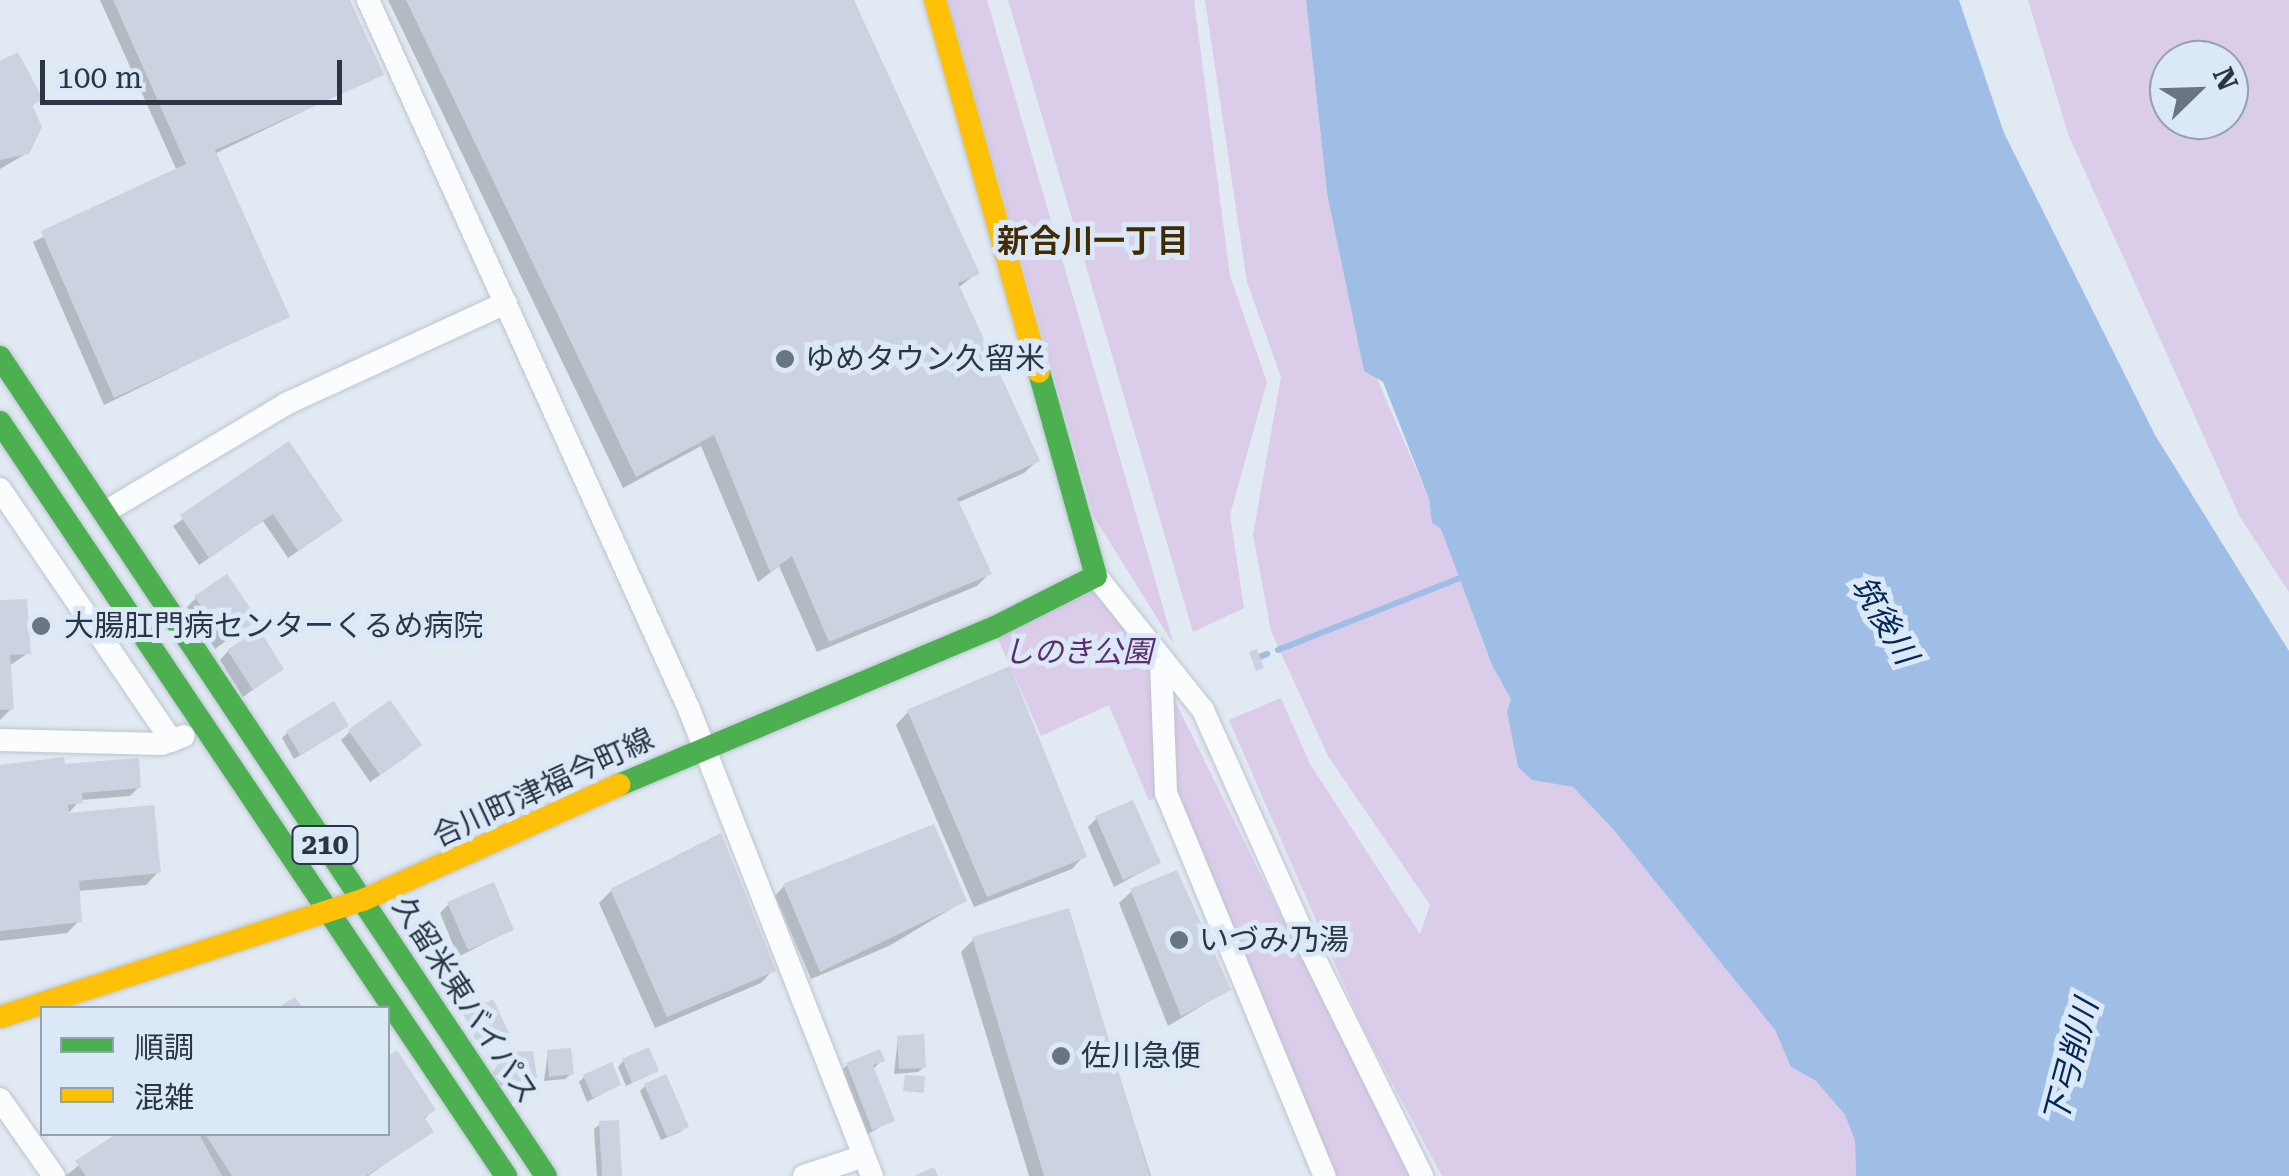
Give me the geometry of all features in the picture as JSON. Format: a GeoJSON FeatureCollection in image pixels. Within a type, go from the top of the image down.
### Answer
{"type":"FeatureCollection","features":[{"type":"Feature","properties":{"kind":"main road"},"geometry":{"type":"LineString","coordinates":[[935,0],[1096,576]]}},
{"type":"Feature","properties":{"kind":"main road","name":"久留米東バイパス"},"geometry":{"type":"LineString","coordinates":[[0,358],[546,1176]]}},
{"type":"Feature","properties":{"kind":"main road","name":"久留米東バイパス"},"geometry":{"type":"LineString","coordinates":[[0,422],[506,1176]]}},
{"type":"Feature","properties":{"kind":"main road","name":"合川町津福今町線"},"geometry":{"type":"LineString","coordinates":[[0,1017],[363,900],[704,748],[993,628],[1096,576]]}},
{"type":"Feature","properties":{"kind":"street"},"geometry":{"type":"LineString","coordinates":[[368,0],[704,748],[868,1166],[804,1176]]}},
{"type":"Feature","properties":{"kind":"street"},"geometry":{"type":"LineString","coordinates":[[105,512],[286,404],[506,303]]}},
{"type":"Feature","properties":{"kind":"street"},"geometry":{"type":"LineString","coordinates":[[0,489],[172,740]]}},
{"type":"Feature","properties":{"kind":"street"},"geometry":{"type":"LineString","coordinates":[[1096,576],[1203,710],[1318,967],[1422,1176]]}},
{"type":"Feature","properties":{"kind":"street"},"geometry":{"type":"LineString","coordinates":[[1162,662],[1166,793],[1326,1176]]}},
{"type":"Feature","properties":{"kind":"street"},"geometry":{"type":"LineString","coordinates":[[0,740],[172,740],[208,732]]}},
{"type":"Feature","properties":{"kind":"street"},"geometry":{"type":"LineString","coordinates":[[0,1098],[54,1176]]}},
{"type":"Feature","properties":{"kind":"green space"},"geometry":{"type":"Polygon","coordinates":[[[947,0],[987,0],[1174,645],[1094,517],[947,0]]]}},
{"type":"Feature","properties":{"kind":"green space"},"geometry":{"type":"Polygon","coordinates":[[[1008,0],[1194,0],[1230,276],[1267,382],[1230,515],[1244,608],[1193,632],[1008,0]]]}},
{"type":"Feature","properties":{"kind":"green space"},"geometry":{"type":"Polygon","coordinates":[[[1205,0],[1306,0],[1327,193],[1375,374],[1429,499],[1432,523],[1441,528],[1492,665],[1512,699],[1507,712],[1518,767],[1533,780],[1573,787],[1613,829],[1775,1030],[1791,1067],[1816,1081],[1845,1115],[1855,1141],[1856,1176],[1442,1176],[1362,1026],[1229,720],[1281,698],[1310,764],[1420,934],[1430,905],[1328,756],[1271,631],[1253,535],[1281,377],[1247,282],[1205,0]]]}},
{"type":"Feature","properties":{"kind":"green space"},"geometry":{"type":"Polygon","coordinates":[[[2028,0],[2289,0],[2289,592],[2240,517],[2068,134],[2028,0]]]}},
{"type":"Feature","properties":{"kind":"green space","name":"しのき公園"},"geometry":{"type":"Polygon","coordinates":[[[1096,576],[1161,662],[1166,793],[1149,801],[1109,705],[1041,736],[993,628],[1096,576]]]}},
{"type":"Feature","properties":{"kind":"green space"},"geometry":{"type":"Polygon","coordinates":[[[1167,685],[1410,1176],[1332,1176],[1173,787],[1167,685]]]}},
{"type":"Feature","properties":{"kind":"water"},"geometry":{"type":"Polygon","coordinates":[[[1306,0],[1959,0],[2004,133],[2155,435],[2289,651],[2289,1176],[1856,1176],[1855,1141],[1845,1115],[1816,1081],[1791,1067],[1775,1030],[1613,829],[1573,787],[1532,780],[1518,767],[1507,712],[1511,699],[1492,665],[1441,529],[1432,523],[1429,499],[1383,382],[1364,371],[1327,193],[1306,0]]]}},
{"type":"Feature","properties":{"kind":"building"},"geometry":{"type":"Polygon","coordinates":[[[113,0],[350,0],[384,75],[215,150],[290,317],[114,398],[41,231],[186,164],[113,0]]]}},
{"type":"Feature","properties":{"kind":"building","name":"ゆめタウン久留米"},"geometry":{"type":"Polygon","coordinates":[[[406,0],[854,0],[980,274],[958,283],[1040,461],[957,498],[992,574],[829,642],[792,556],[770,572],[714,435],[636,477],[406,0]]]}},
{"type":"Feature","properties":{"kind":"building"},"geometry":{"type":"Polygon","coordinates":[[[18,52],[43,99],[32,105],[42,127],[29,154],[0,160],[0,61],[18,52]]]}},
{"type":"Feature","properties":{"kind":"building"},"geometry":{"type":"Polygon","coordinates":[[[289,441],[343,521],[298,551],[273,514],[209,558],[180,515],[289,441]]]}},
{"type":"Feature","properties":{"kind":"building"},"geometry":{"type":"Polygon","coordinates":[[[227,574],[258,620],[225,642],[194,596],[227,574]]]}},
{"type":"Feature","properties":{"kind":"building"},"geometry":{"type":"Polygon","coordinates":[[[27,599],[31,654],[10,655],[14,709],[0,710],[0,600],[27,599]]]}},
{"type":"Feature","properties":{"kind":"building"},"geometry":{"type":"Polygon","coordinates":[[[259,629],[284,669],[253,690],[227,650],[259,629]]]}},
{"type":"Feature","properties":{"kind":"building"},"geometry":{"type":"Polygon","coordinates":[[[1257,649],[1264,668],[1256,671],[1249,652],[1257,649]]]}},
{"type":"Feature","properties":{"kind":"building"},"geometry":{"type":"Polygon","coordinates":[[[1010,666],[1087,857],[987,897],[907,710],[1010,666]]]}},
{"type":"Feature","properties":{"kind":"building"},"geometry":{"type":"Polygon","coordinates":[[[390,700],[422,745],[380,775],[348,730],[390,700]]]}},
{"type":"Feature","properties":{"kind":"building"},"geometry":{"type":"Polygon","coordinates":[[[334,701],[349,726],[300,755],[286,731],[334,701]]]}},
{"type":"Feature","properties":{"kind":"building"},"geometry":{"type":"Polygon","coordinates":[[[64,757],[65,764],[139,758],[141,788],[82,793],[83,803],[68,805],[69,813],[154,805],[161,873],[79,881],[82,922],[0,931],[0,765],[64,757]]]}},
{"type":"Feature","properties":{"kind":"building"},"geometry":{"type":"Polygon","coordinates":[[[1133,800],[1161,863],[1123,880],[1095,816],[1133,800]]]}},
{"type":"Feature","properties":{"kind":"building"},"geometry":{"type":"Polygon","coordinates":[[[934,824],[967,901],[820,972],[783,884],[934,824]]]}},
{"type":"Feature","properties":{"kind":"building"},"geometry":{"type":"Polygon","coordinates":[[[721,833],[776,971],[667,1017],[610,889],[721,833]]]}},
{"type":"Feature","properties":{"kind":"building","name":"いづみ乃湯"},"geometry":{"type":"Polygon","coordinates":[[[1177,870],[1231,990],[1181,1016],[1130,889],[1177,870]]]}},
{"type":"Feature","properties":{"kind":"building"},"geometry":{"type":"Polygon","coordinates":[[[494,882],[514,930],[468,950],[447,902],[494,882]]]}},
{"type":"Feature","properties":{"kind":"building","name":"佐川急便"},"geometry":{"type":"Polygon","coordinates":[[[1069,908],[1150,1176],[1044,1176],[972,937],[1069,908]]]}},
{"type":"Feature","properties":{"kind":"building"},"geometry":{"type":"Polygon","coordinates":[[[295,997],[302,1006],[280,1006],[295,997]]]}},
{"type":"Feature","properties":{"kind":"building"},"geometry":{"type":"Polygon","coordinates":[[[493,999],[510,1035],[480,1049],[463,1014],[493,999]]]}},
{"type":"Feature","properties":{"kind":"building"},"geometry":{"type":"Polygon","coordinates":[[[924,1034],[926,1068],[899,1069],[897,1036],[924,1034]]]}},
{"type":"Feature","properties":{"kind":"building"},"geometry":{"type":"Polygon","coordinates":[[[649,1047],[659,1071],[632,1083],[622,1059],[649,1047]]]}},
{"type":"Feature","properties":{"kind":"building"},"geometry":{"type":"Polygon","coordinates":[[[571,1048],[574,1074],[549,1077],[547,1050],[571,1048]]]}},
{"type":"Feature","properties":{"kind":"building"},"geometry":{"type":"Polygon","coordinates":[[[880,1049],[885,1061],[873,1065],[895,1121],[872,1130],[846,1063],[880,1049]]]}},
{"type":"Feature","properties":{"kind":"building"},"geometry":{"type":"Polygon","coordinates":[[[397,1050],[436,1110],[424,1117],[434,1132],[366,1176],[232,1176],[206,1136],[390,1136],[390,1055],[397,1050]]]}},
{"type":"Feature","properties":{"kind":"building"},"geometry":{"type":"Polygon","coordinates":[[[533,1051],[537,1078],[492,1085],[489,1079],[505,1052],[533,1051]]]}},
{"type":"Feature","properties":{"kind":"building"},"geometry":{"type":"Polygon","coordinates":[[[612,1062],[621,1085],[593,1098],[583,1075],[612,1062]]]}},
{"type":"Feature","properties":{"kind":"building"},"geometry":{"type":"Polygon","coordinates":[[[666,1074],[689,1127],[667,1137],[644,1084],[666,1074]]]}},
{"type":"Feature","properties":{"kind":"building"},"geometry":{"type":"Polygon","coordinates":[[[905,1075],[925,1076],[924,1093],[903,1091],[905,1075]]]}},
{"type":"Feature","properties":{"kind":"building"},"geometry":{"type":"Polygon","coordinates":[[[619,1120],[622,1176],[602,1176],[599,1121],[619,1120]]]}},
{"type":"Feature","properties":{"kind":"building"},"geometry":{"type":"Polygon","coordinates":[[[113,1136],[200,1136],[222,1176],[86,1176],[75,1161],[113,1136]]]}},
{"type":"Feature","properties":{"kind":"building"},"geometry":{"type":"Polygon","coordinates":[[[934,1167],[938,1176],[914,1176],[934,1167]]]}},
{"type":"Feature","properties":{"kind":"waterway"},"geometry":{"type":"LineString","coordinates":[[1278,650],[1467,575]]}},
{"type":"Feature","properties":{"kind":"waterway"},"geometry":{"type":"LineString","coordinates":[[1257,658],[1267,654]]}},
{"type":"Feature","properties":{"kind":"traffic: fast"},"geometry":{"type":"LineString","coordinates":[[0,357],[546,1176]]}},
{"type":"Feature","properties":{"kind":"traffic: fast"},"geometry":{"type":"LineString","coordinates":[[619,785],[993,628],[1096,576],[1039,372]]}},
{"type":"Feature","properties":{"kind":"traffic: fast"},"geometry":{"type":"LineString","coordinates":[[0,422],[506,1176]]}},
{"type":"Feature","properties":{"kind":"traffic: slow"},"geometry":{"type":"LineString","coordinates":[[935,0],[1039,372]]}},
{"type":"Feature","properties":{"kind":"traffic: slow"},"geometry":{"type":"LineString","coordinates":[[0,1017],[363,900],[619,785]]}},
{"type":"Feature","properties":{"kind":"place","name":"ゆめタウン久留米"},"geometry":{"type":"Point","coordinates":[785,359]}},
{"type":"Feature","properties":{"kind":"place","name":"大腸肛門病センターくるめ病院"},"geometry":{"type":"Point","coordinates":[41,626]}},
{"type":"Feature","properties":{"kind":"place","name":"いづみ乃湯"},"geometry":{"type":"Point","coordinates":[1179,940]}},
{"type":"Feature","properties":{"kind":"place","name":"佐川急便"},"geometry":{"type":"Point","coordinates":[1061,1056]}},
{"type":"Feature","properties":{"kind":"district","name":"新合川一丁目"},"geometry":{"type":"Point","coordinates":[1093,241]}},
{"type":"Feature","properties":{"kind":"water label","name":"筑後川"},"geometry":{"type":"Point","coordinates":[1884,620]}},
{"type":"Feature","properties":{"kind":"water label","name":"下弓削川"},"geometry":{"type":"Point","coordinates":[2071,1062]}}]}
